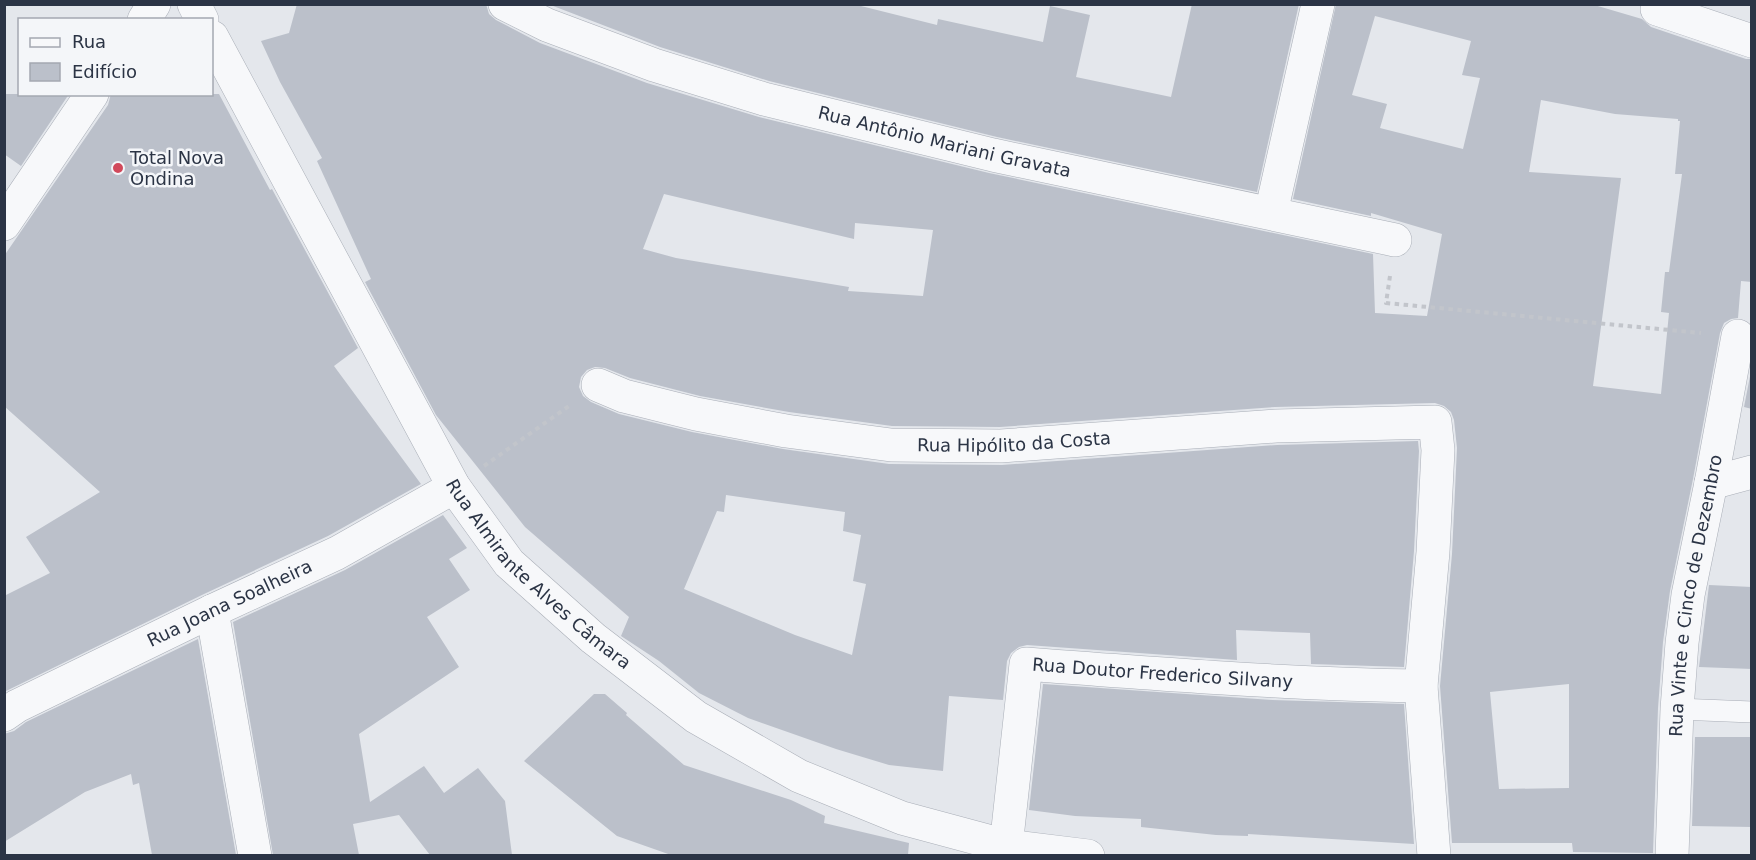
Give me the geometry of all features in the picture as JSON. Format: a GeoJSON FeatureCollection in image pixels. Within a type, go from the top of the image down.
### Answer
{"type":"FeatureCollection","features":[{"type":"Feature","properties":{"kind":"street"},"geometry":{"type":"LineString","coordinates":[[145,18],[154,4]]}},
{"type":"Feature","properties":{"kind":"street"},"geometry":{"type":"LineString","coordinates":[[194,4],[201,18]]}},
{"type":"Feature","properties":{"kind":"street","name":"Rua Antônio Mariani Gravata"},"geometry":{"type":"LineString","coordinates":[[505,4],[547,25],[643,61],[764,99],[993,155],[1395,240]]}},
{"type":"Feature","properties":{"kind":"street"},"geometry":{"type":"LineString","coordinates":[[1271,213],[1318,4]]}},
{"type":"Feature","properties":{"kind":"street"},"geometry":{"type":"LineString","coordinates":[[1657,9],[1752,41]]}},
{"type":"Feature","properties":{"kind":"street","name":"Rua Almirante Alves Câmara"},"geometry":{"type":"LineString","coordinates":[[213,39],[454,487],[509,563],[593,638],[696,717],[799,776],[902,818],[1006,851],[1088,855]]}},
{"type":"Feature","properties":{"kind":"street"},"geometry":{"type":"LineString","coordinates":[[4,224],[91,96]]}},
{"type":"Feature","properties":{"kind":"street","name":"Rua Vinte e Cinco de Dezembro"},"geometry":{"type":"LineString","coordinates":[[1672,855],[1677,709],[1688,595],[1738,336]]}},
{"type":"Feature","properties":{"kind":"street","name":"Rua Hipólito da Costa"},"geometry":{"type":"LineString","coordinates":[[598,385],[624,396],[696,414],[786,431],[891,445],[1001,446],[1276,426],[1435,422],[1438,450],[1433,552],[1420,686]]}},
{"type":"Feature","properties":{"kind":"street"},"geometry":{"type":"LineString","coordinates":[[1711,483],[1752,472]]}},
{"type":"Feature","properties":{"kind":"street","name":"Rua Joana Soalheira"},"geometry":{"type":"LineString","coordinates":[[4,715],[17,706],[336,553],[454,487]]}},
{"type":"Feature","properties":{"kind":"street"},"geometry":{"type":"LineString","coordinates":[[212,611],[255,855]]}},
{"type":"Feature","properties":{"kind":"street","name":"Rua Doutor Frederico Silvany"},"geometry":{"type":"LineString","coordinates":[[1006,851],[1026,664],[1210,678],[1420,686]]}},
{"type":"Feature","properties":{"kind":"street"},"geometry":{"type":"LineString","coordinates":[[1420,686],[1434,855]]}},
{"type":"Feature","properties":{"kind":"lane"},"geometry":{"type":"LineString","coordinates":[[1677,709],[1752,712]]}},
{"type":"Feature","properties":{"kind":"path"},"geometry":{"type":"LineString","coordinates":[[1395,240],[1386,303],[1738,336]]}},
{"type":"Feature","properties":{"kind":"path"},"geometry":{"type":"LineString","coordinates":[[454,487],[552,419]]}},
{"type":"Feature","properties":{"kind":"building"},"geometry":{"type":"Polygon","coordinates":[[[297,4],[486,4],[489,14],[496,20],[540,43],[647,83],[759,117],[989,173],[1373,254],[1375,313],[1427,316],[1442,234],[1371,213],[1371,216],[1293,199],[1336,4],[1591,4],[1642,19],[1651,27],[1746,59],[1752,59],[1752,282],[1741,281],[1738,318],[1724,323],[1720,333],[1670,591],[1658,708],[1653,853],[1573,852],[1572,843],[1452,843],[1440,686],[1452,554],[1457,448],[1451,412],[1435,403],[1275,407],[1000,427],[892,426],[789,412],[700,396],[630,378],[605,368],[595,367],[587,370],[581,377],[579,387],[583,396],[619,414],[692,432],[783,449],[889,464],[1002,465],[1277,445],[1418,441],[1414,551],[1404,667],[1311,664],[1310,633],[1236,630],[1237,660],[1027,645],[1011,653],[1007,661],[1003,700],[949,696],[943,771],[889,765],[836,749],[748,718],[699,693],[659,661],[621,636],[629,617],[525,527],[436,415],[365,282],[371,279],[317,161],[322,158],[280,82],[261,41],[289,33],[297,4]],[[1375,16],[1352,95],[1387,104],[1380,128],[1463,149],[1480,78],[1462,75],[1471,41],[1375,16]],[[1541,100],[1529,172],[1621,178],[1593,386],[1661,394],[1669,313],[1661,312],[1665,272],[1669,272],[1682,174],[1675,174],[1680,121],[1615,114],[1541,100]],[[664,194],[643,249],[676,258],[849,287],[848,291],[923,296],[933,230],[855,223],[854,239],[664,194]],[[726,495],[724,512],[717,511],[684,589],[795,635],[852,655],[866,584],[853,581],[861,535],[843,531],[845,512],[726,495]],[[1569,684],[1490,692],[1499,789],[1569,788],[1569,684]]]}},
{"type":"Feature","properties":{"kind":"building"},"geometry":{"type":"Polygon","coordinates":[[[548,4],[853,4],[937,25],[938,19],[1043,42],[1050,6],[1090,15],[1076,77],[1171,97],[1192,4],[1299,4],[1257,192],[997,137],[769,81],[660,47],[548,4]]]}},
{"type":"Feature","properties":{"kind":"building"},"geometry":{"type":"Polygon","coordinates":[[[4,94],[68,96],[21,166],[4,154],[4,94]]]}},
{"type":"Feature","properties":{"kind":"building"},"geometry":{"type":"Polygon","coordinates":[[[213,94],[219,94],[358,348],[334,366],[421,484],[328,536],[4,692],[4,596],[50,573],[26,537],[100,492],[4,406],[4,256],[108,105],[110,96],[213,96],[213,94]]]}},
{"type":"Feature","properties":{"kind":"building"},"geometry":{"type":"Polygon","coordinates":[[[1752,366],[1752,409],[1744,407],[1752,366]]]}},
{"type":"Feature","properties":{"kind":"building"},"geometry":{"type":"Polygon","coordinates":[[[443,515],[467,548],[449,559],[470,590],[427,617],[459,667],[359,734],[370,802],[424,766],[444,793],[478,768],[505,801],[512,855],[430,855],[399,815],[353,824],[359,855],[273,855],[233,622],[345,570],[443,515]]]}},
{"type":"Feature","properties":{"kind":"building"},"geometry":{"type":"Polygon","coordinates":[[[1709,585],[1752,587],[1752,669],[1699,667],[1709,585]]]}},
{"type":"Feature","properties":{"kind":"building"},"geometry":{"type":"Polygon","coordinates":[[[198,639],[236,855],[152,855],[139,783],[133,785],[131,774],[85,792],[4,842],[4,734],[198,639]]]}},
{"type":"Feature","properties":{"kind":"building"},"geometry":{"type":"Polygon","coordinates":[[[1043,684],[1272,700],[1404,704],[1414,844],[1248,834],[1248,836],[1216,835],[1141,827],[1141,819],[1075,816],[1029,810],[1043,684]]]}},
{"type":"Feature","properties":{"kind":"building"},"geometry":{"type":"Polygon","coordinates":[[[594,694],[605,694],[684,765],[791,800],[825,816],[824,823],[909,843],[908,855],[671,855],[617,836],[524,761],[594,694]]]}},
{"type":"Feature","properties":{"kind":"building"},"geometry":{"type":"Polygon","coordinates":[[[1695,737],[1752,737],[1752,827],[1692,826],[1695,737]]]}},
{"type":"Feature","properties":{"kind":"place","name":"Total Nova Ondina"},"geometry":{"type":"Point","coordinates":[118,168]}}]}
